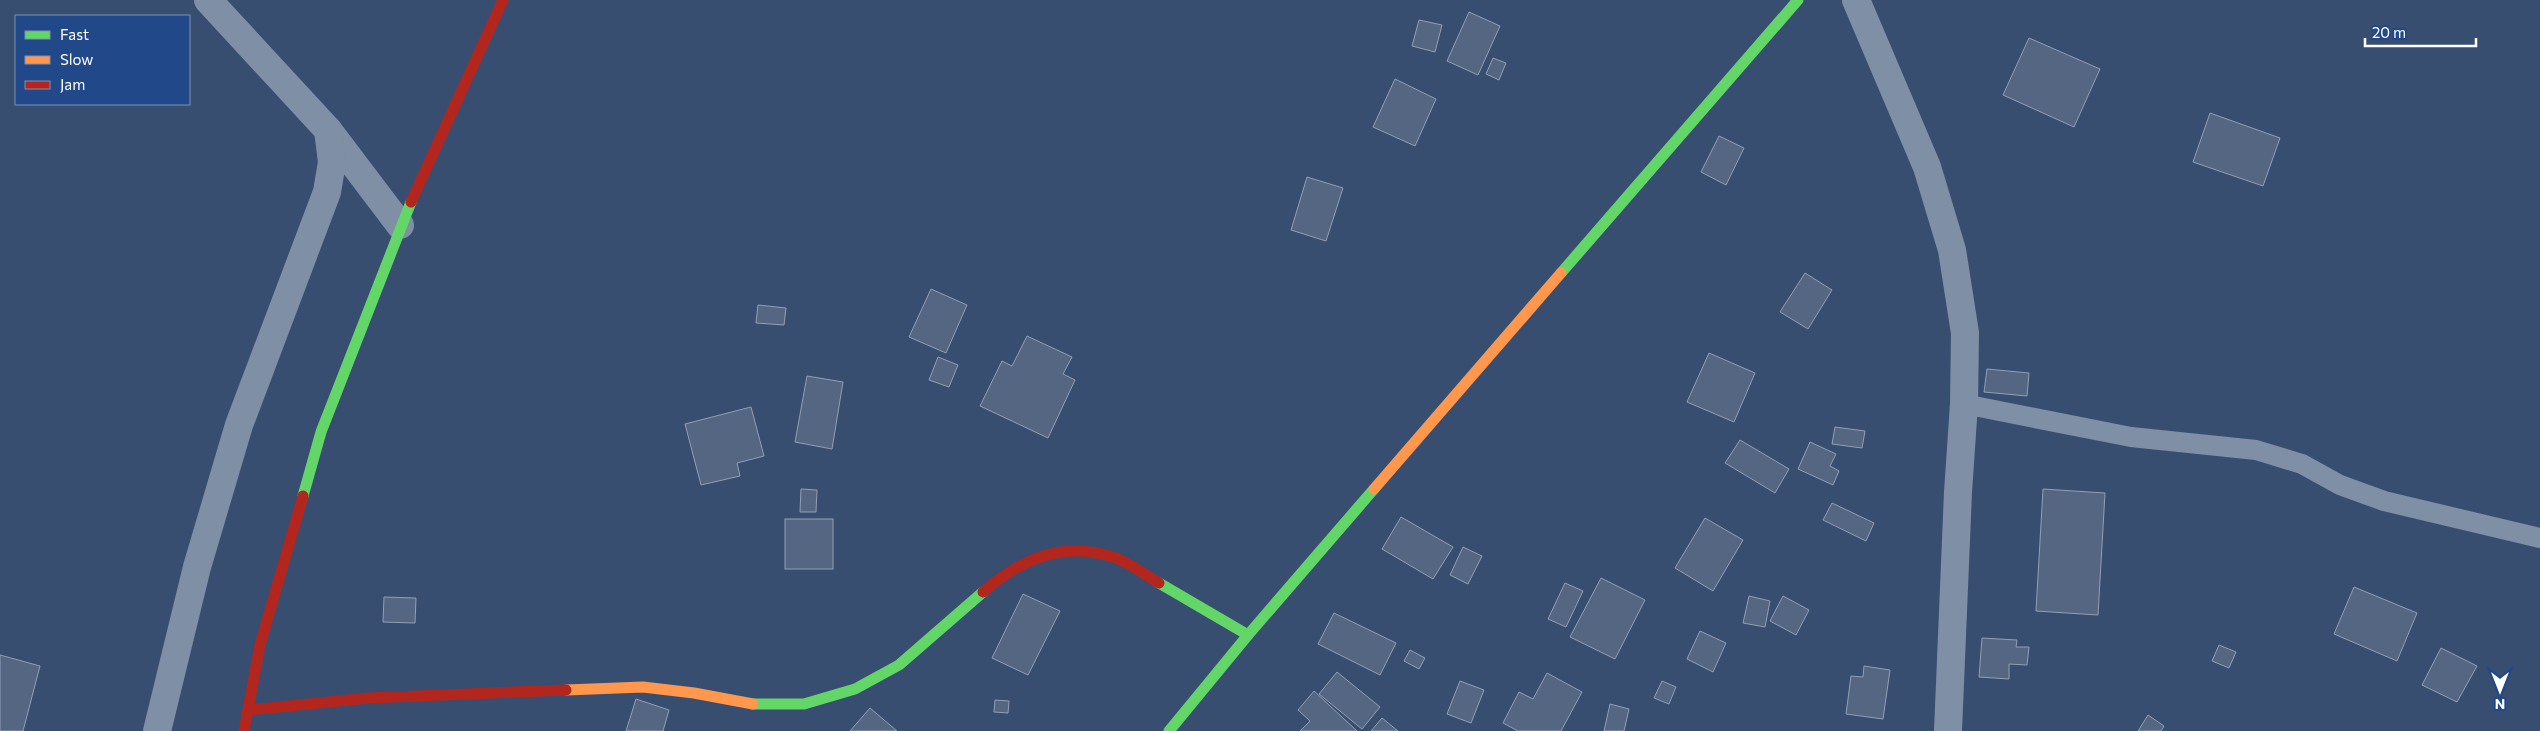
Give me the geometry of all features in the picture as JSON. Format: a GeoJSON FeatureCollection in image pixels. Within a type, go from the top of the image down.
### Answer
{"type":"FeatureCollection","features":[{"type":"Feature","properties":{"kind":"street"},"geometry":{"type":"LineString","coordinates":[[208,0],[328,130],[400,225]]}},
{"type":"Feature","properties":{"kind":"street"},"geometry":{"type":"LineString","coordinates":[[244,731],[260,645],[321,432],[400,225],[503,0]]}},
{"type":"Feature","properties":{"kind":"street"},"geometry":{"type":"LineString","coordinates":[[1169,731],[1248,635],[1798,0]]}},
{"type":"Feature","properties":{"kind":"street"},"geometry":{"type":"LineString","coordinates":[[1856,0],[1927,167],[1952,250],[1965,333],[1964,404],[1957,502],[1948,731]]}},
{"type":"Feature","properties":{"kind":"street"},"geometry":{"type":"LineString","coordinates":[[157,731],[197,567],[238,425],[327,192],[332,162],[328,130]]}},
{"type":"Feature","properties":{"kind":"street"},"geometry":{"type":"LineString","coordinates":[[248,710],[369,698],[643,687],[694,693],[745,704],[804,704],[855,689],[899,665],[1001,576],[1033,559],[1074,549],[1114,557],[1248,635]]}},
{"type":"Feature","properties":{"kind":"lane"},"geometry":{"type":"LineString","coordinates":[[1964,404],[2131,437],[2256,450],[2302,464],[2340,485],[2384,501],[2540,538]]}},
{"type":"Feature","properties":{"kind":"building"},"geometry":{"type":"Polygon","coordinates":[[[1469,12],[1500,26],[1478,75],[1447,61],[1469,12]]]}},
{"type":"Feature","properties":{"kind":"building"},"geometry":{"type":"Polygon","coordinates":[[[1419,20],[1442,25],[1435,52],[1412,46],[1419,20]]]}},
{"type":"Feature","properties":{"kind":"building"},"geometry":{"type":"Polygon","coordinates":[[[2029,38],[2100,69],[2074,127],[2003,95],[2029,38]]]}},
{"type":"Feature","properties":{"kind":"building"},"geometry":{"type":"Polygon","coordinates":[[[1493,58],[1506,63],[1499,80],[1486,74],[1493,58]]]}},
{"type":"Feature","properties":{"kind":"building"},"geometry":{"type":"Polygon","coordinates":[[[1395,79],[1436,99],[1415,146],[1373,127],[1395,79]]]}},
{"type":"Feature","properties":{"kind":"building"},"geometry":{"type":"Polygon","coordinates":[[[2210,113],[2280,138],[2263,186],[2193,162],[2210,113]]]}},
{"type":"Feature","properties":{"kind":"building"},"geometry":{"type":"Polygon","coordinates":[[[1719,136],[1744,148],[1726,185],[1701,172],[1719,136]]]}},
{"type":"Feature","properties":{"kind":"building"},"geometry":{"type":"Polygon","coordinates":[[[1307,177],[1343,188],[1326,241],[1291,230],[1307,177]]]}},
{"type":"Feature","properties":{"kind":"building"},"geometry":{"type":"Polygon","coordinates":[[[1805,273],[1832,290],[1808,329],[1780,312],[1805,273]]]}},
{"type":"Feature","properties":{"kind":"building"},"geometry":{"type":"Polygon","coordinates":[[[931,289],[967,305],[946,353],[909,337],[931,289]]]}},
{"type":"Feature","properties":{"kind":"building"},"geometry":{"type":"Polygon","coordinates":[[[758,305],[786,308],[784,325],[756,323],[758,305]]]}},
{"type":"Feature","properties":{"kind":"building"},"geometry":{"type":"Polygon","coordinates":[[[1027,336],[1072,357],[1063,374],[1075,380],[1048,438],[980,406],[1002,361],[1012,366],[1027,336]]]}},
{"type":"Feature","properties":{"kind":"building"},"geometry":{"type":"Polygon","coordinates":[[[1709,353],[1755,373],[1734,422],[1687,402],[1709,353]]]}},
{"type":"Feature","properties":{"kind":"building"},"geometry":{"type":"Polygon","coordinates":[[[938,357],[958,365],[949,387],[929,380],[938,357]]]}},
{"type":"Feature","properties":{"kind":"building"},"geometry":{"type":"Polygon","coordinates":[[[1987,369],[2029,373],[2027,396],[1984,392],[1987,369]]]}},
{"type":"Feature","properties":{"kind":"building"},"geometry":{"type":"Polygon","coordinates":[[[807,376],[843,382],[832,449],[795,442],[807,376]]]}},
{"type":"Feature","properties":{"kind":"building"},"geometry":{"type":"Polygon","coordinates":[[[751,407],[764,456],[737,463],[740,476],[701,485],[685,424],[751,407]]]}},
{"type":"Feature","properties":{"kind":"building"},"geometry":{"type":"Polygon","coordinates":[[[1835,427],[1865,431],[1862,448],[1832,444],[1835,427]]]}},
{"type":"Feature","properties":{"kind":"building"},"geometry":{"type":"Polygon","coordinates":[[[1740,440],[1789,469],[1775,493],[1725,463],[1740,440]]]}},
{"type":"Feature","properties":{"kind":"building"},"geometry":{"type":"Polygon","coordinates":[[[1810,442],[1836,454],[1830,466],[1839,471],[1833,485],[1798,469],[1810,442]]]}},
{"type":"Feature","properties":{"kind":"building"},"geometry":{"type":"Polygon","coordinates":[[[801,489],[817,490],[816,512],[800,512],[801,489]]]}},
{"type":"Feature","properties":{"kind":"building"},"geometry":{"type":"Polygon","coordinates":[[[2043,489],[2105,493],[2098,615],[2036,611],[2043,489]]]}},
{"type":"Feature","properties":{"kind":"building"},"geometry":{"type":"Polygon","coordinates":[[[1832,503],[1874,523],[1866,541],[1823,520],[1832,503]]]}},
{"type":"Feature","properties":{"kind":"building"},"geometry":{"type":"Polygon","coordinates":[[[1401,517],[1453,547],[1433,579],[1382,549],[1401,517]]]}},
{"type":"Feature","properties":{"kind":"building"},"geometry":{"type":"Polygon","coordinates":[[[1705,518],[1743,540],[1713,591],[1675,568],[1705,518]]]}},
{"type":"Feature","properties":{"kind":"building"},"geometry":{"type":"Polygon","coordinates":[[[785,519],[833,519],[833,569],[785,569],[785,519]]]}},
{"type":"Feature","properties":{"kind":"building"},"geometry":{"type":"Polygon","coordinates":[[[1463,547],[1482,556],[1468,584],[1450,575],[1463,547]]]}},
{"type":"Feature","properties":{"kind":"building"},"geometry":{"type":"Polygon","coordinates":[[[1601,578],[1645,600],[1615,659],[1570,637],[1601,578]]]}},
{"type":"Feature","properties":{"kind":"building"},"geometry":{"type":"Polygon","coordinates":[[[1565,583],[1583,591],[1566,627],[1548,619],[1565,583]]]}},
{"type":"Feature","properties":{"kind":"building"},"geometry":{"type":"Polygon","coordinates":[[[2354,587],[2417,613],[2397,661],[2334,634],[2354,587]]]}},
{"type":"Feature","properties":{"kind":"building"},"geometry":{"type":"Polygon","coordinates":[[[1023,594],[1060,611],[1028,675],[992,658],[1023,594]]]}},
{"type":"Feature","properties":{"kind":"building"},"geometry":{"type":"Polygon","coordinates":[[[1749,596],[1770,601],[1765,627],[1743,623],[1749,596]]]}},
{"type":"Feature","properties":{"kind":"building"},"geometry":{"type":"Polygon","coordinates":[[[1783,596],[1809,610],[1796,635],[1770,621],[1783,596]]]}},
{"type":"Feature","properties":{"kind":"building"},"geometry":{"type":"Polygon","coordinates":[[[384,597],[416,598],[415,623],[383,622],[384,597]]]}},
{"type":"Feature","properties":{"kind":"building"},"geometry":{"type":"Polygon","coordinates":[[[1334,613],[1396,643],[1380,675],[1318,644],[1334,613]]]}},
{"type":"Feature","properties":{"kind":"building"},"geometry":{"type":"Polygon","coordinates":[[[1700,631],[1726,643],[1713,672],[1687,659],[1700,631]]]}},
{"type":"Feature","properties":{"kind":"building"},"geometry":{"type":"Polygon","coordinates":[[[1982,638],[2017,640],[2016,647],[2029,647],[2027,665],[2009,664],[2009,679],[1979,677],[1982,638]]]}},
{"type":"Feature","properties":{"kind":"building"},"geometry":{"type":"Polygon","coordinates":[[[2219,645],[2236,652],[2229,668],[2212,661],[2219,645]]]}},
{"type":"Feature","properties":{"kind":"building"},"geometry":{"type":"Polygon","coordinates":[[[2441,648],[2477,666],[2457,702],[2422,685],[2441,648]]]}},
{"type":"Feature","properties":{"kind":"building"},"geometry":{"type":"Polygon","coordinates":[[[1410,650],[1425,658],[1419,669],[1404,661],[1410,650]]]}},
{"type":"Feature","properties":{"kind":"building"},"geometry":{"type":"Polygon","coordinates":[[[0,655],[40,666],[23,731],[0,731],[0,655]]]}},
{"type":"Feature","properties":{"kind":"building"},"geometry":{"type":"Polygon","coordinates":[[[1864,666],[1890,670],[1883,719],[1846,714],[1851,676],[1863,677],[1864,666]]]}},
{"type":"Feature","properties":{"kind":"building"},"geometry":{"type":"Polygon","coordinates":[[[1337,672],[1380,707],[1362,729],[1319,694],[1337,672]]]}},
{"type":"Feature","properties":{"kind":"building"},"geometry":{"type":"Polygon","coordinates":[[[1547,673],[1582,692],[1561,731],[1518,731],[1503,723],[1519,692],[1533,699],[1547,673]]]}},
{"type":"Feature","properties":{"kind":"building"},"geometry":{"type":"Polygon","coordinates":[[[1460,681],[1484,690],[1471,723],[1447,714],[1460,681]]]}},
{"type":"Feature","properties":{"kind":"building"},"geometry":{"type":"Polygon","coordinates":[[[1662,681],[1676,687],[1669,704],[1654,698],[1662,681]]]}},
{"type":"Feature","properties":{"kind":"building"},"geometry":{"type":"Polygon","coordinates":[[[1314,691],[1357,731],[1300,731],[1310,721],[1298,710],[1314,691]]]}},
{"type":"Feature","properties":{"kind":"building"},"geometry":{"type":"Polygon","coordinates":[[[636,699],[669,710],[663,731],[626,731],[636,699]]]}},
{"type":"Feature","properties":{"kind":"building"},"geometry":{"type":"Polygon","coordinates":[[[995,700],[1009,701],[1008,713],[994,712],[995,700]]]}},
{"type":"Feature","properties":{"kind":"building"},"geometry":{"type":"Polygon","coordinates":[[[1610,704],[1629,709],[1624,731],[1604,731],[1610,704]]]}},
{"type":"Feature","properties":{"kind":"building"},"geometry":{"type":"Polygon","coordinates":[[[870,708],[897,731],[850,731],[870,708]]]}},
{"type":"Feature","properties":{"kind":"building"},"geometry":{"type":"Polygon","coordinates":[[[2148,715],[2164,726],[2161,731],[2138,731],[2148,715]]]}},
{"type":"Feature","properties":{"kind":"building"},"geometry":{"type":"Polygon","coordinates":[[[1382,718],[1398,731],[1371,731],[1382,718]]]}},
{"type":"Feature","properties":{"kind":"traffic: fast"},"geometry":{"type":"LineString","coordinates":[[1561,273],[1798,0]]}},
{"type":"Feature","properties":{"kind":"traffic: fast"},"geometry":{"type":"LineString","coordinates":[[303,496],[321,432],[411,202]]}},
{"type":"Feature","properties":{"kind":"traffic: fast"},"geometry":{"type":"LineString","coordinates":[[1169,731],[1248,635],[1374,489]]}},
{"type":"Feature","properties":{"kind":"traffic: fast"},"geometry":{"type":"LineString","coordinates":[[1159,583],[1248,635]]}},
{"type":"Feature","properties":{"kind":"traffic: fast"},"geometry":{"type":"LineString","coordinates":[[753,704],[804,704],[855,689],[899,665],[983,592]]}},
{"type":"Feature","properties":{"kind":"traffic: slow"},"geometry":{"type":"LineString","coordinates":[[1374,489],[1561,273]]}},
{"type":"Feature","properties":{"kind":"traffic: slow"},"geometry":{"type":"LineString","coordinates":[[566,690],[643,687],[694,693],[753,704]]}},
{"type":"Feature","properties":{"kind":"traffic: jam"},"geometry":{"type":"LineString","coordinates":[[411,202],[503,0]]}},
{"type":"Feature","properties":{"kind":"traffic: jam"},"geometry":{"type":"LineString","coordinates":[[244,731],[260,645],[303,496]]}},
{"type":"Feature","properties":{"kind":"traffic: jam"},"geometry":{"type":"LineString","coordinates":[[983,592],[997,580],[1027,562],[1059,552],[1077,551],[1119,559],[1159,583]]}},
{"type":"Feature","properties":{"kind":"traffic: jam"},"geometry":{"type":"LineString","coordinates":[[248,710],[369,698],[566,690]]}}]}
